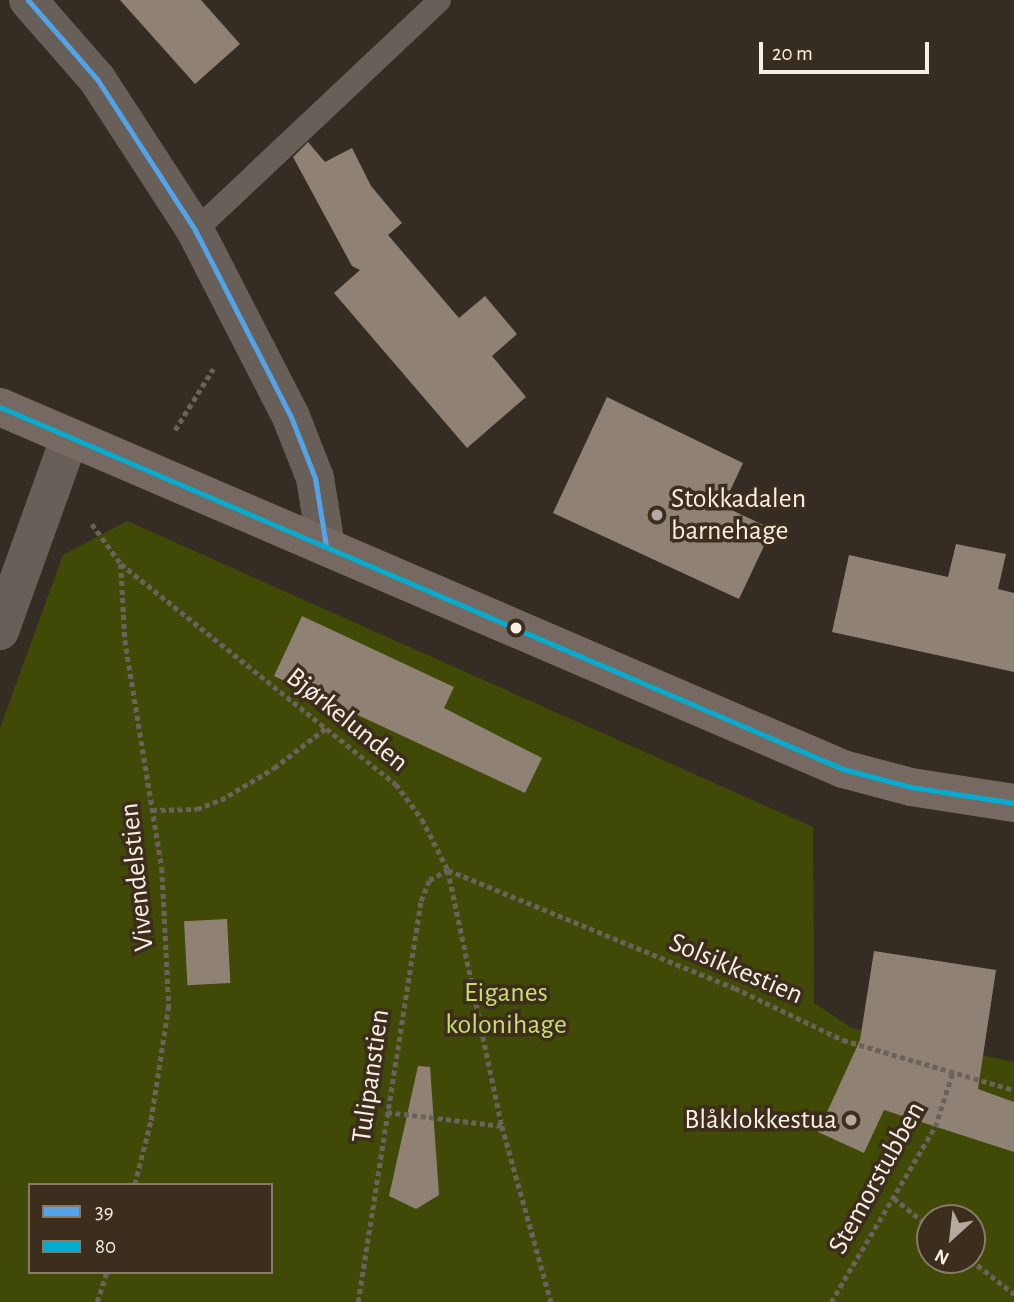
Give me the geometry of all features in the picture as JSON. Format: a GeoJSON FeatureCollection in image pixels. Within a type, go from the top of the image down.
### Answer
{"type":"FeatureCollection","features":[{"type":"Feature","properties":{"kind":"main road"},"geometry":{"type":"LineString","coordinates":[[0,407],[843,769],[911,787],[1014,803]]}},
{"type":"Feature","properties":{"kind":"street"},"geometry":{"type":"LineString","coordinates":[[28,0],[97,79],[195,230],[291,417],[315,478],[326,546]]}},
{"type":"Feature","properties":{"kind":"street"},"geometry":{"type":"LineString","coordinates":[[0,631],[70,437]]}},
{"type":"Feature","properties":{"kind":"lane"},"geometry":{"type":"LineString","coordinates":[[195,230],[439,0]]}},
{"type":"Feature","properties":{"kind":"path"},"geometry":{"type":"LineString","coordinates":[[171,441],[181,414],[220,361]]}},
{"type":"Feature","properties":{"kind":"path","name":"Bjørkelunden"},"geometry":{"type":"LineString","coordinates":[[91,512],[96,534],[121,564],[396,784],[422,819],[448,870],[502,1126],[551,1302]]}},
{"type":"Feature","properties":{"kind":"path","name":"Vivendelstien"},"geometry":{"type":"LineString","coordinates":[[121,564],[125,640],[162,867],[169,1006],[152,1122],[136,1183]]}},
{"type":"Feature","properties":{"kind":"path"},"geometry":{"type":"LineString","coordinates":[[152,810],[197,809],[221,800],[274,768],[326,728]]}},
{"type":"Feature","properties":{"kind":"path","name":"Solsikkestien"},"geometry":{"type":"LineString","coordinates":[[448,870],[735,988],[843,1040],[1014,1090]]}},
{"type":"Feature","properties":{"kind":"path","name":"Tulipanstien"},"geometry":{"type":"LineString","coordinates":[[358,1302],[421,901],[429,880],[448,870]]}},
{"type":"Feature","properties":{"kind":"path","name":"Stemorstubben"},"geometry":{"type":"LineString","coordinates":[[831,1302],[935,1127],[953,1071]]}},
{"type":"Feature","properties":{"kind":"path"},"geometry":{"type":"LineString","coordinates":[[387,1112],[502,1126]]}},
{"type":"Feature","properties":{"kind":"path"},"geometry":{"type":"LineString","coordinates":[[894,1198],[916,1216]]}},
{"type":"Feature","properties":{"kind":"path"},"geometry":{"type":"LineString","coordinates":[[986,1272],[1014,1294]]}},
{"type":"Feature","properties":{"kind":"path"},"geometry":{"type":"LineString","coordinates":[[97,1302],[106,1274]]}},
{"type":"Feature","properties":{"kind":"green space","name":"Eiganes kolonihage"},"geometry":{"type":"Polygon","coordinates":[[[127,521],[813,827],[814,1003],[852,1028],[1014,1062],[1014,1302],[0,1302],[0,728],[63,555],[127,521]]]}},
{"type":"Feature","properties":{"kind":"building"},"geometry":{"type":"Polygon","coordinates":[[[120,0],[201,0],[240,44],[195,84],[120,0]]]}},
{"type":"Feature","properties":{"kind":"building"},"geometry":{"type":"Polygon","coordinates":[[[308,142],[325,162],[352,148],[371,186],[402,223],[388,235],[459,318],[485,296],[517,334],[492,356],[526,397],[467,448],[334,293],[360,270],[352,266],[293,157],[308,142]]]}},
{"type":"Feature","properties":{"kind":"building"},"geometry":{"type":"Polygon","coordinates":[[[607,397],[743,463],[723,506],[772,529],[739,599],[553,513],[607,397]]]}},
{"type":"Feature","properties":{"kind":"building"},"geometry":{"type":"Polygon","coordinates":[[[956,544],[1006,554],[998,589],[1014,593],[1014,672],[832,632],[849,555],[948,577],[956,544]]]}},
{"type":"Feature","properties":{"kind":"building"},"geometry":{"type":"Polygon","coordinates":[[[302,616],[454,687],[444,708],[542,758],[525,793],[274,676],[302,616]]]}},
{"type":"Feature","properties":{"kind":"building"},"geometry":{"type":"Polygon","coordinates":[[[227,919],[230,983],[187,985],[184,921],[227,919]]]}},
{"type":"Feature","properties":{"kind":"building"},"geometry":{"type":"Polygon","coordinates":[[[874,951],[996,970],[978,1089],[1014,1102],[1014,1152],[884,1110],[864,1153],[818,1132],[860,1040],[874,951]]]}},
{"type":"Feature","properties":{"kind":"building"},"geometry":{"type":"Polygon","coordinates":[[[418,1066],[430,1067],[439,1195],[416,1209],[389,1196],[418,1066]]]}},
{"type":"Feature","properties":{"kind":"transit line","name":"39"},"geometry":{"type":"LineString","coordinates":[[28,0],[97,79],[195,230],[291,417],[315,478],[326,546]]}},
{"type":"Feature","properties":{"kind":"transit line","name":"80"},"geometry":{"type":"LineString","coordinates":[[0,407],[843,769],[911,787],[1014,803]]}},
{"type":"Feature","properties":{"kind":"place","name":"Stokkadalen barnehage"},"geometry":{"type":"Point","coordinates":[657,515]}},
{"type":"Feature","properties":{"kind":"place","name":"Blåklokkestua"},"geometry":{"type":"Point","coordinates":[851,1120]}}]}
